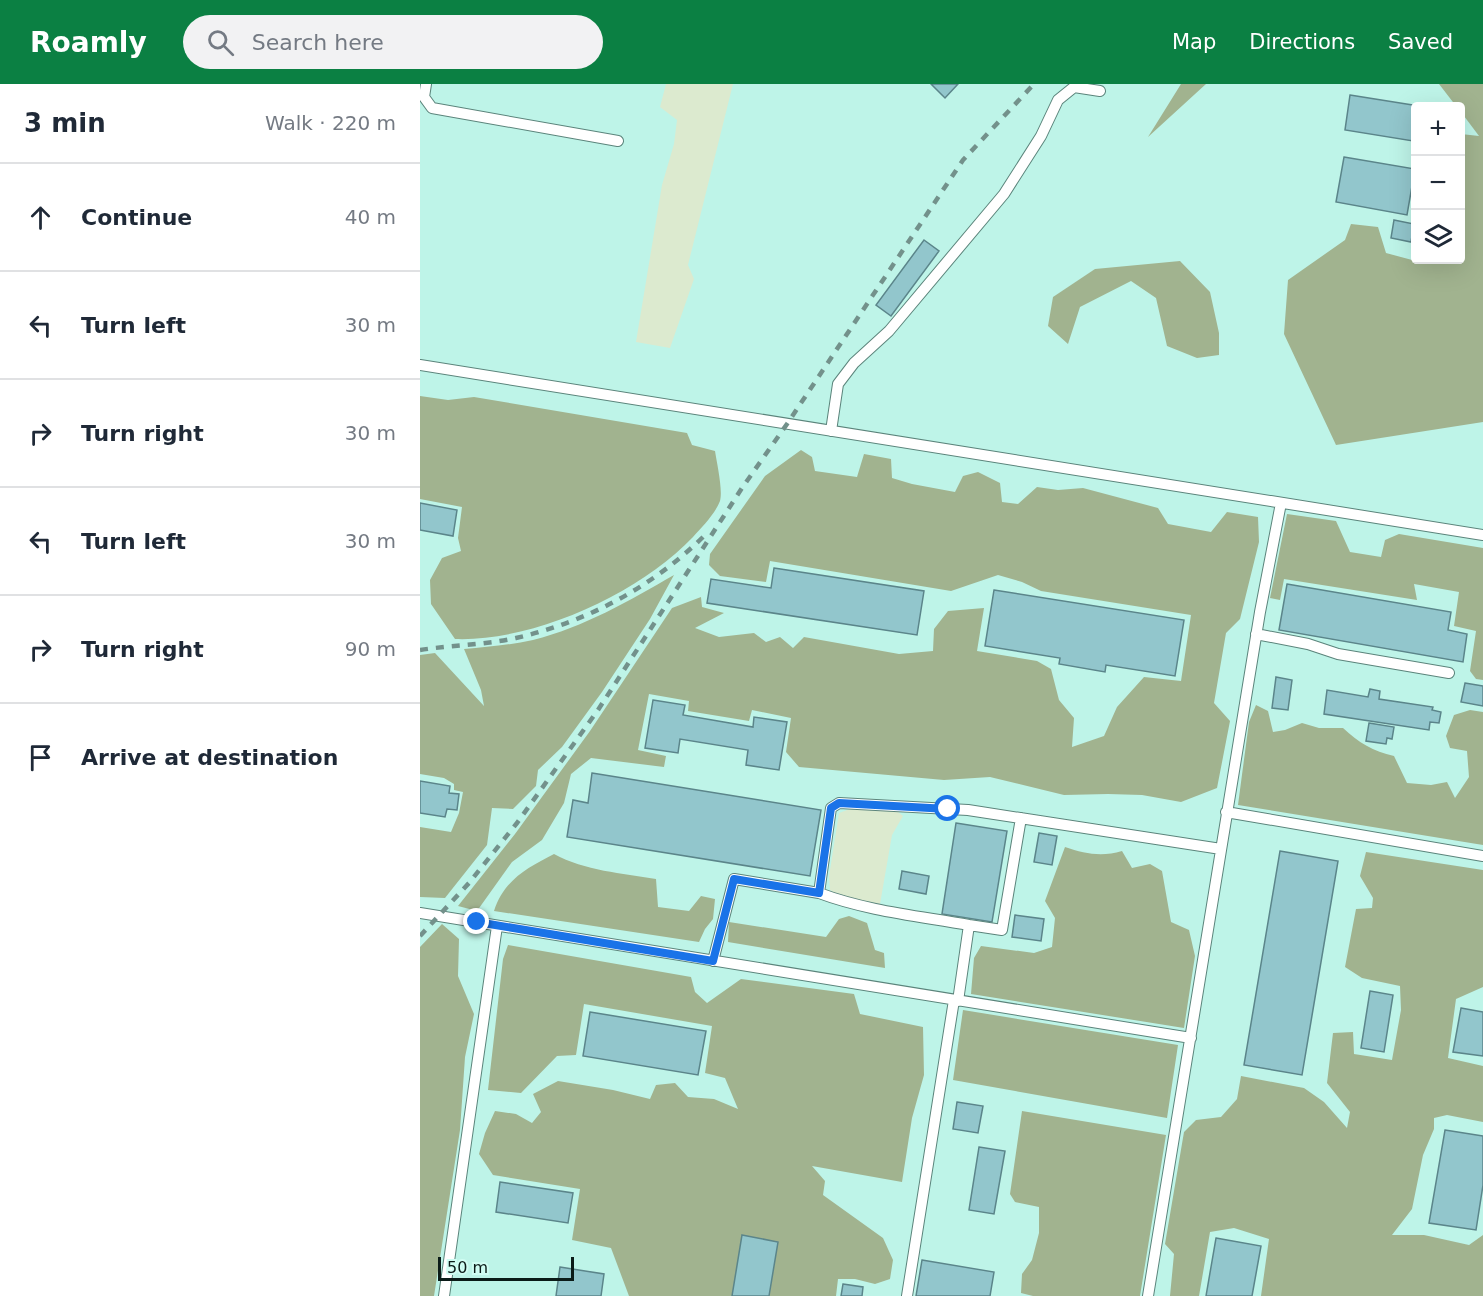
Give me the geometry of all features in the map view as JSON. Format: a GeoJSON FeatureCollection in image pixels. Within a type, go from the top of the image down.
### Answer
{"type":"FeatureCollection","features":[{"type":"Feature","properties":{"kind":"lane"},"geometry":{"type":"LineString","coordinates":[[426,84],[422,102],[432,108],[618,141]]}},
{"type":"Feature","properties":{"kind":"lane"},"geometry":{"type":"LineString","coordinates":[[831,431],[838,384],[854,363],[889,331],[1004,194],[1041,136],[1058,100],[1074,87],[1100,91]]}},
{"type":"Feature","properties":{"kind":"lane"},"geometry":{"type":"LineString","coordinates":[[420,365],[1483,535]]}},
{"type":"Feature","properties":{"kind":"lane"},"geometry":{"type":"LineString","coordinates":[[1148,1296],[1256,634],[1281,503]]}},
{"type":"Feature","properties":{"kind":"lane"},"geometry":{"type":"LineString","coordinates":[[1256,634],[1308,644],[1338,654],[1449,674]]}},
{"type":"Feature","properties":{"kind":"lane"},"geometry":{"type":"LineString","coordinates":[[819,893],[831,808],[839,803],[968,810],[1221,849]]}},
{"type":"Feature","properties":{"kind":"lane"},"geometry":{"type":"LineString","coordinates":[[1227,813],[1483,856]]}},
{"type":"Feature","properties":{"kind":"lane"},"geometry":{"type":"LineString","coordinates":[[713,961],[734,879],[819,893],[882,910],[1002,930],[1021,818]]}},
{"type":"Feature","properties":{"kind":"lane"},"geometry":{"type":"LineString","coordinates":[[420,913],[1191,1038]]}},
{"type":"Feature","properties":{"kind":"lane"},"geometry":{"type":"LineString","coordinates":[[907,1296],[969,925]]}},
{"type":"Feature","properties":{"kind":"lane"},"geometry":{"type":"LineString","coordinates":[[444,1296],[497,926]]}},
{"type":"Feature","properties":{"kind":"shaded area"},"geometry":{"type":"Polygon","coordinates":[[[420,84],[1483,84],[1483,1296],[420,1296],[420,84]]]}},
{"type":"Feature","properties":{"kind":"shaded area"},"geometry":{"type":"Polygon","coordinates":[[[666,84],[733,84],[688,265],[694,279],[670,348],[636,342],[662,185],[674,144],[677,120],[660,107],[666,84]]]}},
{"type":"Feature","properties":{"kind":"shaded area"},"geometry":{"type":"Polygon","coordinates":[[[1181,84],[1206,84],[1148,137],[1181,84]]]}},
{"type":"Feature","properties":{"kind":"shaded area"},"geometry":{"type":"Polygon","coordinates":[[[1439,84],[1483,84],[1483,422],[1336,445],[1284,334],[1288,280],[1345,240],[1351,224],[1378,227],[1386,253],[1411,260],[1411,264],[1465,264],[1465,134],[1479,136],[1465,117],[1465,102],[1453,102],[1439,84]]]}},
{"type":"Feature","properties":{"kind":"shaded area"},"geometry":{"type":"Polygon","coordinates":[[[1180,261],[1210,292],[1219,333],[1219,355],[1197,358],[1167,346],[1156,298],[1131,281],[1080,307],[1068,344],[1048,326],[1053,297],[1095,269],[1180,261]]]}},
{"type":"Feature","properties":{"kind":"shaded area"},"geometry":{"type":"Polygon","coordinates":[[[420,396],[448,400],[474,397],[687,433],[692,445],[715,451],[720,501],[704,525],[670,558],[615,595],[550,623],[518,632],[485,638],[455,639],[431,604],[430,580],[442,558],[461,551],[458,538],[462,507],[420,499],[420,396]]]}},
{"type":"Feature","properties":{"kind":"shaded area"},"geometry":{"type":"Polygon","coordinates":[[[801,450],[812,457],[815,471],[857,477],[864,454],[891,459],[892,478],[955,492],[963,476],[978,472],[1000,483],[1002,502],[1018,504],[1037,487],[1058,490],[1083,488],[1158,508],[1168,524],[1211,532],[1227,512],[1258,517],[1259,542],[1240,619],[1226,633],[1214,703],[1230,721],[1217,788],[1181,802],[1142,795],[1064,795],[990,777],[944,780],[799,767],[786,752],[791,718],[752,710],[749,721],[688,711],[689,701],[649,694],[638,750],[666,756],[664,767],[591,758],[571,774],[564,803],[542,840],[512,862],[477,911],[458,906],[515,834],[590,731],[672,608],[701,597],[702,607],[724,613],[695,628],[719,637],[754,633],[766,642],[780,637],[793,648],[804,637],[899,654],[933,651],[934,629],[948,611],[984,608],[977,651],[1037,661],[1051,669],[1059,700],[1074,718],[1072,747],[1104,736],[1117,707],[1144,677],[1181,681],[1191,615],[1041,591],[1022,582],[998,575],[951,591],[770,561],[766,582],[720,576],[709,565],[710,554],[765,476],[801,450]]]}},
{"type":"Feature","properties":{"kind":"shaded area"},"geometry":{"type":"Polygon","coordinates":[[[1287,514],[1336,521],[1350,552],[1381,557],[1385,540],[1399,534],[1483,548],[1483,680],[1476,679],[1470,671],[1476,631],[1454,626],[1459,592],[1414,584],[1417,600],[1284,579],[1280,600],[1270,598],[1287,514]]]}},
{"type":"Feature","properties":{"kind":"shaded area"},"geometry":{"type":"Polygon","coordinates":[[[674,575],[650,619],[602,692],[562,747],[538,770],[536,786],[513,809],[492,808],[487,845],[445,898],[420,897],[420,827],[451,832],[459,813],[463,792],[454,790],[454,784],[444,778],[420,774],[420,655],[435,653],[484,706],[481,690],[464,649],[516,643],[552,635],[606,612],[674,575]]]}},
{"type":"Feature","properties":{"kind":"shaded area"},"geometry":{"type":"Polygon","coordinates":[[[1256,705],[1268,711],[1273,732],[1302,723],[1319,728],[1343,728],[1367,746],[1394,756],[1407,783],[1431,785],[1447,782],[1455,798],[1469,777],[1467,751],[1450,748],[1446,736],[1454,715],[1470,710],[1483,712],[1483,845],[1238,805],[1249,722],[1256,705]]]}},
{"type":"Feature","properties":{"kind":"shaded area"},"geometry":{"type":"Polygon","coordinates":[[[855,807],[897,811],[903,816],[892,835],[880,904],[838,896],[830,890],[829,876],[839,813],[855,807]]]}},
{"type":"Feature","properties":{"kind":"shaded area"},"geometry":{"type":"Polygon","coordinates":[[[1065,847],[1094,854],[1122,851],[1132,868],[1150,864],[1162,871],[1171,922],[1189,930],[1195,956],[1184,1028],[971,994],[974,958],[981,946],[1034,953],[1052,947],[1055,918],[1045,901],[1065,847]]]}},
{"type":"Feature","properties":{"kind":"shaded area"},"geometry":{"type":"Polygon","coordinates":[[[1366,852],[1483,870],[1483,987],[1456,999],[1448,1058],[1483,1066],[1483,1122],[1447,1115],[1434,1118],[1434,1129],[1423,1155],[1412,1209],[1392,1235],[1424,1235],[1469,1245],[1483,1235],[1483,1296],[1261,1296],[1269,1239],[1234,1228],[1210,1232],[1199,1296],[1170,1296],[1174,1254],[1165,1244],[1184,1132],[1196,1120],[1221,1117],[1237,1099],[1241,1076],[1304,1088],[1324,1102],[1347,1128],[1350,1112],[1327,1083],[1333,1033],[1353,1032],[1354,1054],[1392,1060],[1401,1010],[1400,986],[1362,978],[1345,967],[1356,909],[1372,908],[1373,898],[1360,876],[1366,852]]]}},
{"type":"Feature","properties":{"kind":"shaded area"},"geometry":{"type":"Polygon","coordinates":[[[554,854],[591,868],[656,879],[658,907],[689,911],[701,896],[715,899],[713,919],[699,942],[494,911],[498,900],[510,883],[535,864],[554,854]]]}},
{"type":"Feature","properties":{"kind":"shaded area"},"geometry":{"type":"Polygon","coordinates":[[[849,916],[867,923],[875,950],[884,953],[885,968],[728,942],[729,922],[826,937],[839,919],[849,916]]]}},
{"type":"Feature","properties":{"kind":"shaded area"},"geometry":{"type":"Polygon","coordinates":[[[442,924],[459,939],[458,976],[474,1014],[465,1057],[460,1130],[434,1296],[420,1296],[420,947],[442,924]]]}},
{"type":"Feature","properties":{"kind":"shaded area"},"geometry":{"type":"Polygon","coordinates":[[[508,945],[691,977],[695,992],[707,1003],[741,979],[854,994],[860,1014],[923,1027],[924,1075],[912,1118],[902,1182],[812,1166],[825,1181],[823,1195],[883,1238],[893,1260],[890,1279],[875,1284],[855,1279],[838,1279],[836,1296],[629,1296],[611,1248],[572,1240],[580,1189],[493,1175],[479,1154],[485,1133],[495,1111],[516,1114],[532,1123],[541,1112],[533,1094],[558,1081],[650,1099],[656,1085],[675,1083],[688,1097],[714,1099],[738,1109],[725,1078],[705,1073],[712,1026],[584,1004],[576,1055],[557,1056],[521,1093],[488,1090],[503,959],[508,945]]]}},
{"type":"Feature","properties":{"kind":"shaded area"},"geometry":{"type":"Polygon","coordinates":[[[963,1010],[1178,1045],[1167,1118],[953,1080],[963,1010]]]}},
{"type":"Feature","properties":{"kind":"shaded area"},"geometry":{"type":"Polygon","coordinates":[[[1022,1111],[1166,1135],[1140,1296],[1033,1296],[1021,1293],[1022,1274],[1032,1260],[1039,1233],[1039,1207],[1015,1202],[1010,1194],[1022,1111]]]}},
{"type":"Feature","properties":{"kind":"building"},"geometry":{"type":"Polygon","coordinates":[[[931,84],[958,84],[945,98],[931,84]]]}},
{"type":"Feature","properties":{"kind":"building"},"geometry":{"type":"Polygon","coordinates":[[[1350,95],[1411,105],[1411,141],[1345,130],[1350,95]]]}},
{"type":"Feature","properties":{"kind":"building"},"geometry":{"type":"Polygon","coordinates":[[[1344,157],[1411,168],[1411,192],[1407,215],[1336,202],[1344,157]]]}},
{"type":"Feature","properties":{"kind":"building"},"geometry":{"type":"Polygon","coordinates":[[[1394,220],[1411,223],[1411,242],[1391,238],[1394,220]]]}},
{"type":"Feature","properties":{"kind":"building"},"geometry":{"type":"Polygon","coordinates":[[[924,240],[939,251],[891,316],[876,305],[924,240]]]}},
{"type":"Feature","properties":{"kind":"building"},"geometry":{"type":"Polygon","coordinates":[[[420,503],[457,510],[453,536],[420,530],[420,503]]]}},
{"type":"Feature","properties":{"kind":"building"},"geometry":{"type":"Polygon","coordinates":[[[774,568],[924,591],[917,635],[707,603],[711,579],[771,588],[774,568]]]}},
{"type":"Feature","properties":{"kind":"building"},"geometry":{"type":"Polygon","coordinates":[[[1287,584],[1451,612],[1448,630],[1467,634],[1463,662],[1279,630],[1287,584]]]}},
{"type":"Feature","properties":{"kind":"building"},"geometry":{"type":"Polygon","coordinates":[[[994,590],[1184,620],[1175,676],[1106,665],[1105,672],[1059,664],[1060,658],[985,646],[994,590]]]}},
{"type":"Feature","properties":{"kind":"building"},"geometry":{"type":"Polygon","coordinates":[[[1276,677],[1292,680],[1288,710],[1272,708],[1276,677]]]}},
{"type":"Feature","properties":{"kind":"building"},"geometry":{"type":"Polygon","coordinates":[[[1465,683],[1483,686],[1483,706],[1461,702],[1465,683]]]}},
{"type":"Feature","properties":{"kind":"building"},"geometry":{"type":"Polygon","coordinates":[[[1370,689],[1380,691],[1379,699],[1433,707],[1432,710],[1441,712],[1439,723],[1430,722],[1429,730],[1324,714],[1327,690],[1368,697],[1370,689]]]}},
{"type":"Feature","properties":{"kind":"building"},"geometry":{"type":"Polygon","coordinates":[[[653,700],[685,705],[683,715],[753,727],[754,717],[787,722],[779,770],[746,765],[748,750],[680,739],[678,753],[645,748],[653,700]]]}},
{"type":"Feature","properties":{"kind":"building"},"geometry":{"type":"Polygon","coordinates":[[[1369,723],[1394,727],[1392,739],[1387,738],[1386,744],[1366,741],[1369,723]]]}},
{"type":"Feature","properties":{"kind":"building"},"geometry":{"type":"Polygon","coordinates":[[[592,773],[821,810],[810,876],[567,837],[573,800],[588,803],[592,773]]]}},
{"type":"Feature","properties":{"kind":"building"},"geometry":{"type":"Polygon","coordinates":[[[420,781],[450,786],[449,793],[459,794],[457,810],[447,809],[445,817],[420,813],[420,781]]]}},
{"type":"Feature","properties":{"kind":"building"},"geometry":{"type":"Polygon","coordinates":[[[956,823],[1007,831],[992,922],[942,914],[956,823]]]}},
{"type":"Feature","properties":{"kind":"building"},"geometry":{"type":"Polygon","coordinates":[[[1039,833],[1057,836],[1052,865],[1034,862],[1039,833]]]}},
{"type":"Feature","properties":{"kind":"building"},"geometry":{"type":"Polygon","coordinates":[[[1280,851],[1338,861],[1302,1075],[1244,1065],[1280,851]]]}},
{"type":"Feature","properties":{"kind":"building"},"geometry":{"type":"Polygon","coordinates":[[[902,871],[929,876],[926,894],[899,889],[902,871]]]}},
{"type":"Feature","properties":{"kind":"building"},"geometry":{"type":"Polygon","coordinates":[[[1015,915],[1044,919],[1041,941],[1012,937],[1015,915]]]}},
{"type":"Feature","properties":{"kind":"building"},"geometry":{"type":"Polygon","coordinates":[[[1370,991],[1393,995],[1384,1052],[1361,1048],[1370,991]]]}},
{"type":"Feature","properties":{"kind":"building"},"geometry":{"type":"Polygon","coordinates":[[[1461,1008],[1483,1012],[1483,1056],[1453,1052],[1461,1008]]]}},
{"type":"Feature","properties":{"kind":"building"},"geometry":{"type":"Polygon","coordinates":[[[590,1012],[706,1031],[698,1075],[583,1056],[590,1012]]]}},
{"type":"Feature","properties":{"kind":"building"},"geometry":{"type":"Polygon","coordinates":[[[957,1102],[983,1106],[978,1133],[953,1129],[957,1102]]]}},
{"type":"Feature","properties":{"kind":"building"},"geometry":{"type":"Polygon","coordinates":[[[1445,1130],[1483,1136],[1483,1185],[1476,1230],[1429,1223],[1445,1130]]]}},
{"type":"Feature","properties":{"kind":"building"},"geometry":{"type":"Polygon","coordinates":[[[979,1147],[1005,1151],[994,1214],[969,1210],[979,1147]]]}},
{"type":"Feature","properties":{"kind":"building"},"geometry":{"type":"Polygon","coordinates":[[[500,1182],[573,1193],[568,1223],[496,1212],[500,1182]]]}},
{"type":"Feature","properties":{"kind":"building"},"geometry":{"type":"Polygon","coordinates":[[[742,1235],[778,1242],[769,1296],[732,1296],[742,1235]]]}},
{"type":"Feature","properties":{"kind":"building"},"geometry":{"type":"Polygon","coordinates":[[[1216,1238],[1261,1246],[1252,1296],[1206,1296],[1216,1238]]]}},
{"type":"Feature","properties":{"kind":"building"},"geometry":{"type":"Polygon","coordinates":[[[922,1260],[994,1272],[990,1296],[916,1296],[922,1260]]]}},
{"type":"Feature","properties":{"kind":"building"},"geometry":{"type":"Polygon","coordinates":[[[560,1267],[604,1274],[601,1296],[556,1296],[560,1267]]]}},
{"type":"Feature","properties":{"kind":"building"},"geometry":{"type":"Polygon","coordinates":[[[843,1284],[863,1287],[862,1296],[841,1296],[843,1284]]]}},
{"type":"Feature","properties":{"kind":"railway"},"geometry":{"type":"LineString","coordinates":[[420,936],[469,883],[517,823],[598,710],[742,488],[963,160],[1034,84]]}},
{"type":"Feature","properties":{"kind":"railway"},"geometry":{"type":"LineString","coordinates":[[420,650],[516,638],[567,623],[616,601],[639,587],[662,572],[703,537]]}},
{"type":"Feature","properties":{"kind":"route"},"geometry":{"type":"LineString","coordinates":[[477,922],[713,961],[734,879],[819,893],[831,808],[839,803],[948,809]]}}]}
